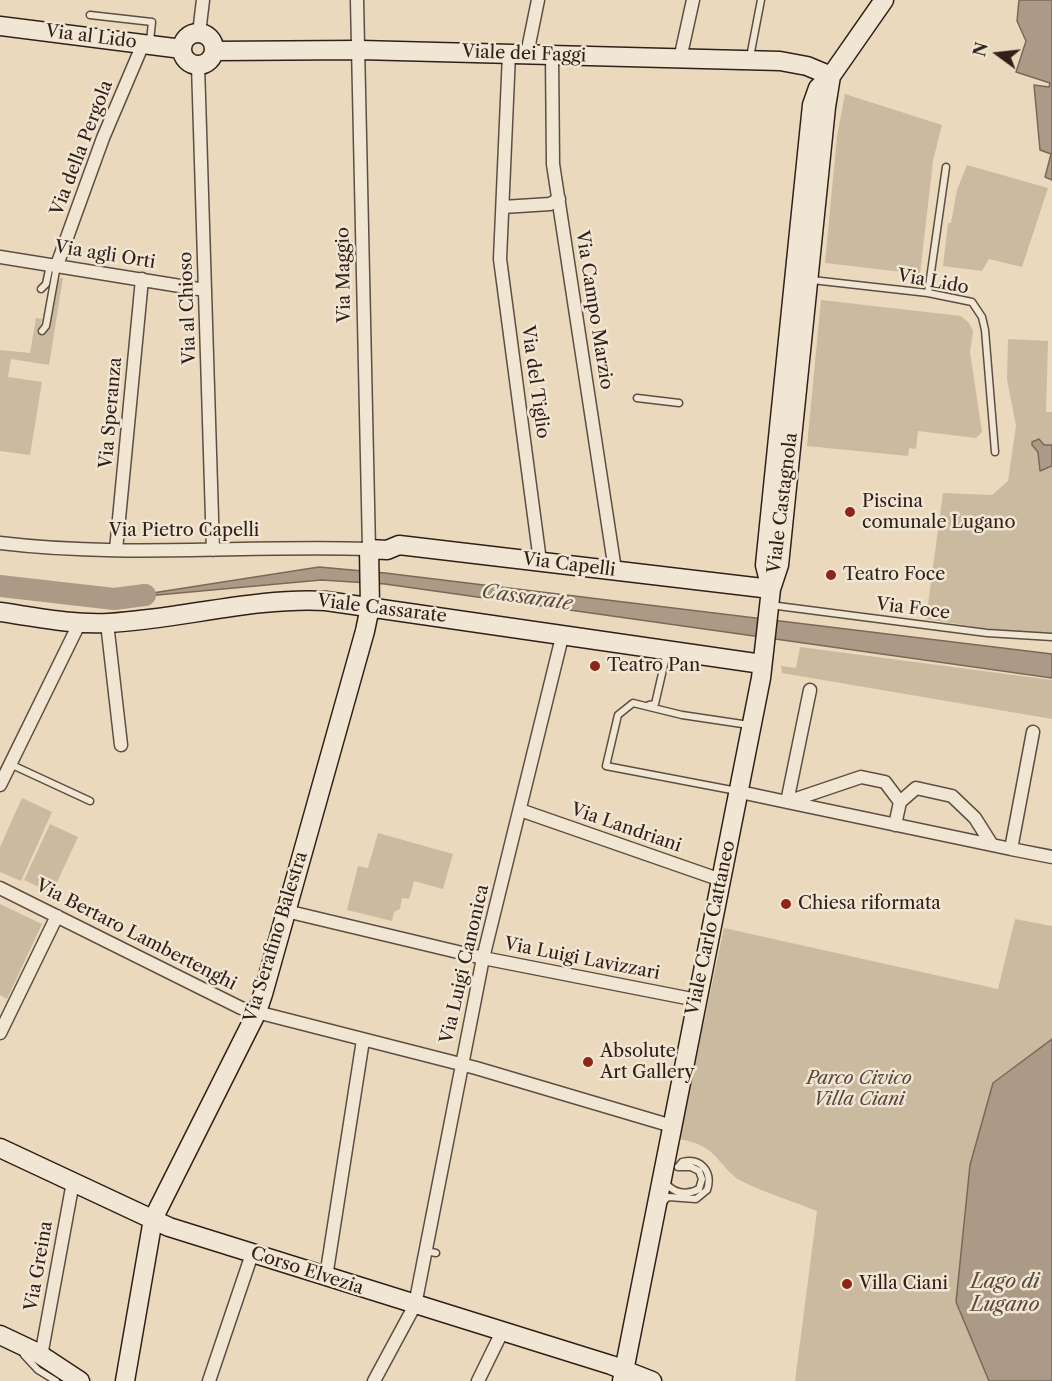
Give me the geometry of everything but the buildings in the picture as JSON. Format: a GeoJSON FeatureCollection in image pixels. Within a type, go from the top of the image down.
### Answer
{"type":"FeatureCollection","features":[{"type":"Feature","properties":{"kind":"main road","name":"Viale Castagnola"},"geometry":{"type":"LineString","coordinates":[[770,602],[765,565],[812,105],[818,88],[831,76],[885,0]]}},
{"type":"Feature","properties":{"kind":"main road","name":"Via al Lido"},"geometry":{"type":"LineString","coordinates":[[0,26],[182,49]]}},
{"type":"Feature","properties":{"kind":"main road"},"geometry":{"type":"LineString","coordinates":[[199,33],[210,39],[214,51],[209,61],[198,65],[187,60],[182,49],[187,37],[199,33]]}},
{"type":"Feature","properties":{"kind":"main road","name":"Viale dei Faggi"},"geometry":{"type":"LineString","coordinates":[[214,51],[360,50],[749,60],[792,63],[831,76]]}},
{"type":"Feature","properties":{"kind":"main road","name":"Viale Castagnola"},"geometry":{"type":"LineString","coordinates":[[770,602],[779,565],[831,76]]}},
{"type":"Feature","properties":{"kind":"main road","name":"Via Capelli"},"geometry":{"type":"LineString","coordinates":[[369,556],[399,545],[540,561],[615,570],[770,602]]}},
{"type":"Feature","properties":{"kind":"main road","name":"Via Serafino Balestra"},"geometry":{"type":"LineString","coordinates":[[125,1381],[153,1219],[257,1012],[370,600],[369,556]]}},
{"type":"Feature","properties":{"kind":"main road","name":"Viale Cassarate"},"geometry":{"type":"LineString","coordinates":[[0,612],[107,623],[162,618],[289,600],[370,600],[762,664]]}},
{"type":"Feature","properties":{"kind":"main road","name":"Viale Carlo Cattaneo"},"geometry":{"type":"LineString","coordinates":[[623,1375],[740,792],[770,602]]}},
{"type":"Feature","properties":{"kind":"main road","name":"Corso Elvezia"},"geometry":{"type":"LineString","coordinates":[[0,1148],[169,1227],[502,1332],[623,1375],[651,1381]]}},
{"type":"Feature","properties":{"kind":"main road"},"geometry":{"type":"LineString","coordinates":[[0,1336],[41,1356],[80,1381]]}},
{"type":"Feature","properties":{"kind":"street"},"geometry":{"type":"LineString","coordinates":[[199,33],[202,0]]}},
{"type":"Feature","properties":{"kind":"street","name":"Via Maggio"},"geometry":{"type":"LineString","coordinates":[[357,0],[360,50],[361,250],[369,556]]}},
{"type":"Feature","properties":{"kind":"street","name":"Via del Tiglio"},"geometry":{"type":"LineString","coordinates":[[538,0],[518,54],[502,207],[500,259],[540,561]]}},
{"type":"Feature","properties":{"kind":"street"},"geometry":{"type":"LineString","coordinates":[[680,59],[693,0]]}},
{"type":"Feature","properties":{"kind":"street","name":"Via della Pergola"},"geometry":{"type":"LineString","coordinates":[[53,265],[103,138],[146,44]]}},
{"type":"Feature","properties":{"kind":"street","name":"Via Campo Marzio"},"geometry":{"type":"LineString","coordinates":[[552,55],[553,164],[615,570]]}},
{"type":"Feature","properties":{"kind":"street","name":"Via al Chioso"},"geometry":{"type":"LineString","coordinates":[[198,65],[213,550]]}},
{"type":"Feature","properties":{"kind":"street"},"geometry":{"type":"LineString","coordinates":[[502,207],[550,204],[559,199]]}},
{"type":"Feature","properties":{"kind":"street","name":"Via agli Orti"},"geometry":{"type":"LineString","coordinates":[[0,257],[205,290]]}},
{"type":"Feature","properties":{"kind":"street","name":"Via Speranza"},"geometry":{"type":"LineString","coordinates":[[116,550],[142,279]]}},
{"type":"Feature","properties":{"kind":"street","name":"Via Pietro Capelli"},"geometry":{"type":"LineString","coordinates":[[0,543],[116,550],[213,550],[369,556]]}},
{"type":"Feature","properties":{"kind":"street"},"geometry":{"type":"LineString","coordinates":[[0,785],[5,761],[80,622]]}},
{"type":"Feature","properties":{"kind":"street"},"geometry":{"type":"LineString","coordinates":[[107,623],[121,745]]}},
{"type":"Feature","properties":{"kind":"street","name":"Via Luigi Canonica"},"geometry":{"type":"LineString","coordinates":[[374,1381],[415,1305],[431,1252],[461,1064],[483,958],[563,633]]}},
{"type":"Feature","properties":{"kind":"street"},"geometry":{"type":"LineString","coordinates":[[786,802],[810,690]]}},
{"type":"Feature","properties":{"kind":"street"},"geometry":{"type":"LineString","coordinates":[[1011,849],[1033,732]]}},
{"type":"Feature","properties":{"kind":"street"},"geometry":{"type":"LineString","coordinates":[[786,802],[861,777],[885,782],[900,802]]}},
{"type":"Feature","properties":{"kind":"street"},"geometry":{"type":"LineString","coordinates":[[895,825],[900,802],[915,788],[952,796],[975,818],[992,845]]}},
{"type":"Feature","properties":{"kind":"street"},"geometry":{"type":"LineString","coordinates":[[740,792],[1052,857]]}},
{"type":"Feature","properties":{"kind":"street","name":"Via Landriani"},"geometry":{"type":"LineString","coordinates":[[520,810],[721,880]]}},
{"type":"Feature","properties":{"kind":"street","name":"Via Bertaro Lambertenghi"},"geometry":{"type":"LineString","coordinates":[[0,888],[241,1008],[461,1064],[672,1126]]}},
{"type":"Feature","properties":{"kind":"street","name":"Via Luigi Lavizzari"},"geometry":{"type":"LineString","coordinates":[[286,911],[483,958],[697,1000]]}},
{"type":"Feature","properties":{"kind":"street"},"geometry":{"type":"LineString","coordinates":[[0,1033],[57,916]]}},
{"type":"Feature","properties":{"kind":"street"},"geometry":{"type":"LineString","coordinates":[[326,1277],[363,1040]]}},
{"type":"Feature","properties":{"kind":"street","name":"Via Greina"},"geometry":{"type":"LineString","coordinates":[[41,1356],[73,1182]]}},
{"type":"Feature","properties":{"kind":"street"},"geometry":{"type":"LineString","coordinates":[[210,1381],[252,1254]]}},
{"type":"Feature","properties":{"kind":"street"},"geometry":{"type":"LineString","coordinates":[[478,1381],[502,1332]]}},
{"type":"Feature","properties":{"kind":"lane"},"geometry":{"type":"LineString","coordinates":[[749,60],[761,0]]}},
{"type":"Feature","properties":{"kind":"lane"},"geometry":{"type":"LineString","coordinates":[[90,15],[152,22],[146,44]]}},
{"type":"Feature","properties":{"kind":"lane"},"geometry":{"type":"LineString","coordinates":[[928,293],[946,167]]}},
{"type":"Feature","properties":{"kind":"lane"},"geometry":{"type":"LineString","coordinates":[[41,289],[46,284],[53,265]]}},
{"type":"Feature","properties":{"kind":"lane"},"geometry":{"type":"LineString","coordinates":[[42,331],[46,326],[53,265]]}},
{"type":"Feature","properties":{"kind":"lane","name":"Via Lido"},"geometry":{"type":"LineString","coordinates":[[808,279],[928,293],[972,302],[982,317],[995,452]]}},
{"type":"Feature","properties":{"kind":"lane"},"geometry":{"type":"LineString","coordinates":[[637,398],[679,403]]}},
{"type":"Feature","properties":{"kind":"lane","name":"Via Foce"},"geometry":{"type":"LineString","coordinates":[[770,602],[987,633],[1052,637]]}},
{"type":"Feature","properties":{"kind":"lane"},"geometry":{"type":"LineString","coordinates":[[649,705],[655,704],[667,649]]}},
{"type":"Feature","properties":{"kind":"lane"},"geometry":{"type":"LineString","coordinates":[[740,792],[606,766],[618,715],[633,703],[649,705],[682,715],[752,725]]}},
{"type":"Feature","properties":{"kind":"lane"},"geometry":{"type":"LineString","coordinates":[[5,761],[90,801]]}},
{"type":"Feature","properties":{"kind":"lane"},"geometry":{"type":"LineString","coordinates":[[648,1249],[655,1241],[666,1197],[696,1199],[702,1195],[708,1185],[706,1169],[692,1161],[682,1162],[678,1167],[691,1167],[699,1171],[702,1179],[696,1191],[674,1191],[662,1177]]}},
{"type":"Feature","properties":{"kind":"lane"},"geometry":{"type":"LineString","coordinates":[[0,1336],[56,1381]]}},
{"type":"Feature","properties":{"kind":"green space"},"geometry":{"type":"Polygon","coordinates":[[[845,94],[942,125],[933,161],[920,274],[825,263],[837,136],[845,94]]]}},
{"type":"Feature","properties":{"kind":"green space"},"geometry":{"type":"Polygon","coordinates":[[[967,165],[1048,188],[1022,267],[989,259],[982,271],[943,266],[948,223],[951,223],[957,190],[967,165]]]}},
{"type":"Feature","properties":{"kind":"green space"},"geometry":{"type":"Polygon","coordinates":[[[63,278],[49,365],[11,359],[8,377],[42,382],[30,455],[0,451],[0,350],[30,353],[36,318],[42,319],[40,330],[43,333],[47,332],[57,281],[63,278]]]}},
{"type":"Feature","properties":{"kind":"green space"},"geometry":{"type":"Polygon","coordinates":[[[821,300],[961,316],[969,323],[973,331],[970,352],[982,432],[976,438],[918,431],[916,449],[909,448],[908,456],[807,446],[821,300]]]}},
{"type":"Feature","properties":{"kind":"green space"},"geometry":{"type":"Polygon","coordinates":[[[1008,339],[1048,341],[1046,412],[1052,412],[1052,445],[1044,445],[1038,452],[1048,469],[1052,466],[1052,635],[989,629],[926,619],[943,493],[992,495],[1008,481],[1016,426],[1007,379],[1008,339]]]}},
{"type":"Feature","properties":{"kind":"green space"},"geometry":{"type":"Polygon","coordinates":[[[800,647],[1052,680],[1052,719],[782,673],[781,666],[796,668],[800,647]]]}},
{"type":"Feature","properties":{"kind":"green space"},"geometry":{"type":"Polygon","coordinates":[[[22,798],[52,812],[21,881],[0,872],[0,847],[22,798]]]}},
{"type":"Feature","properties":{"kind":"green space"},"geometry":{"type":"Polygon","coordinates":[[[50,824],[78,837],[52,893],[24,880],[50,824]]]}},
{"type":"Feature","properties":{"kind":"green space"},"geometry":{"type":"Polygon","coordinates":[[[378,833],[453,854],[443,889],[414,881],[409,899],[402,898],[400,909],[394,912],[392,921],[347,910],[358,866],[368,868],[378,833]]]}},
{"type":"Feature","properties":{"kind":"green space"},"geometry":{"type":"Polygon","coordinates":[[[0,904],[42,924],[7,999],[0,995],[0,904]]]}},
{"type":"Feature","properties":{"kind":"green space","name":"Parco Civico Villa Ciani"},"geometry":{"type":"Polygon","coordinates":[[[1015,919],[1052,926],[1052,1039],[993,1083],[970,1165],[956,1302],[989,1381],[795,1381],[817,1211],[740,1181],[712,1153],[700,1145],[679,1139],[724,928],[998,989],[1015,919]]]}},
{"type":"Feature","properties":{"kind":"water"},"geometry":{"type":"Polygon","coordinates":[[[1019,0],[1052,0],[1052,180],[1045,177],[1051,154],[1040,150],[1034,85],[1049,87],[1050,83],[1016,72],[1026,41],[1017,21],[1019,0]]]}},
{"type":"Feature","properties":{"kind":"water"},"geometry":{"type":"Polygon","coordinates":[[[1039,439],[1044,445],[1052,445],[1052,466],[1040,471],[1038,452],[1032,445],[1032,442],[1039,439]]]}},
{"type":"Feature","properties":{"kind":"water"},"geometry":{"type":"Polygon","coordinates":[[[319,567],[385,573],[1052,654],[1052,678],[385,584],[321,580],[114,599],[319,567]]]}},
{"type":"Feature","properties":{"kind":"water","name":"Lago di Lugano"},"geometry":{"type":"Polygon","coordinates":[[[1052,1039],[1052,1381],[989,1381],[956,1302],[970,1165],[993,1083],[1052,1039]]]}},
{"type":"Feature","properties":{"kind":"waterway","name":"Cassarate"},"geometry":{"type":"LineString","coordinates":[[0,586],[114,599],[145,595]]}},
{"type":"Feature","properties":{"kind":"place","name":"Piscina comunale Lugano"},"geometry":{"type":"Point","coordinates":[850,512]}},
{"type":"Feature","properties":{"kind":"place","name":"Teatro Foce"},"geometry":{"type":"Point","coordinates":[831,575]}},
{"type":"Feature","properties":{"kind":"place","name":"Teatro Pan"},"geometry":{"type":"Point","coordinates":[595,666]}},
{"type":"Feature","properties":{"kind":"place","name":"Chiesa riformata"},"geometry":{"type":"Point","coordinates":[786,904]}},
{"type":"Feature","properties":{"kind":"place","name":"Absolute Art Gallery"},"geometry":{"type":"Point","coordinates":[588,1062]}},
{"type":"Feature","properties":{"kind":"place","name":"Villa Ciani"},"geometry":{"type":"Point","coordinates":[847,1284]}}]}
